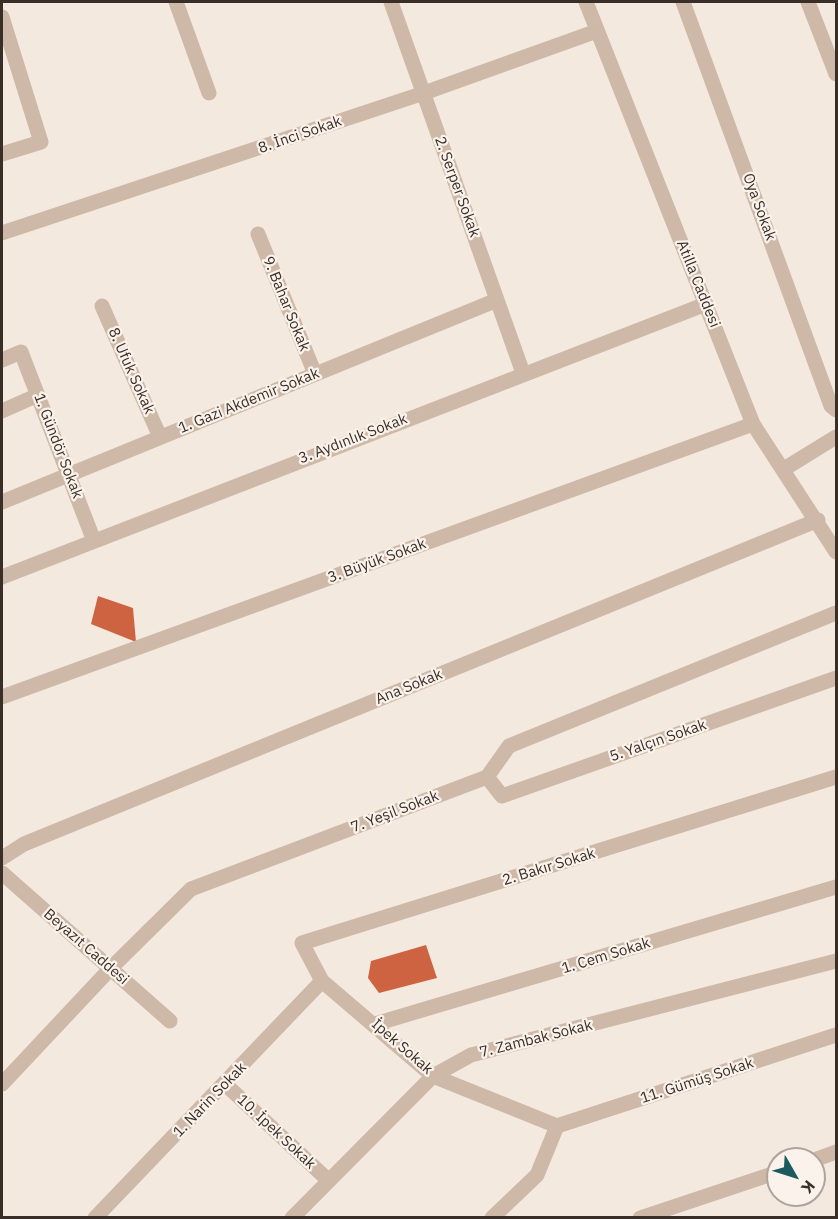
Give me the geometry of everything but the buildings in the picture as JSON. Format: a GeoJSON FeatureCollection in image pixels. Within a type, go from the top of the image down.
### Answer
{"type":"FeatureCollection","features":[{"type":"Feature","properties":{"kind":"street"},"geometry":{"type":"LineString","coordinates":[[176,2],[208,93]]}},
{"type":"Feature","properties":{"kind":"street","name":"2. Serper Sokak"},"geometry":{"type":"LineString","coordinates":[[391,2],[523,373]]}},
{"type":"Feature","properties":{"kind":"street","name":"Atilla Caddesi"},"geometry":{"type":"LineString","coordinates":[[586,2],[753,424],[834,543]]}},
{"type":"Feature","properties":{"kind":"street","name":"Oya Sokak"},"geometry":{"type":"LineString","coordinates":[[683,2],[831,406],[837,410]]}},
{"type":"Feature","properties":{"kind":"street"},"geometry":{"type":"LineString","coordinates":[[808,2],[837,74]]}},
{"type":"Feature","properties":{"kind":"street"},"geometry":{"type":"LineString","coordinates":[[2,17],[41,142],[2,154]]}},
{"type":"Feature","properties":{"kind":"street","name":"8. İnci Sokak"},"geometry":{"type":"LineString","coordinates":[[2,233],[424,93],[597,31]]}},
{"type":"Feature","properties":{"kind":"street","name":"9. Bahar Sokak"},"geometry":{"type":"LineString","coordinates":[[258,234],[315,374]]}},
{"type":"Feature","properties":{"kind":"street","name":"1. Gazi Akdemir Sokak"},"geometry":{"type":"LineString","coordinates":[[2,502],[498,300]]}},
{"type":"Feature","properties":{"kind":"street","name":"3. Aydınlık Sokak"},"geometry":{"type":"LineString","coordinates":[[2,577],[706,303]]}},
{"type":"Feature","properties":{"kind":"street","name":"8. Ufuk Sokak"},"geometry":{"type":"LineString","coordinates":[[102,306],[160,437]]}},
{"type":"Feature","properties":{"kind":"street","name":"1. Gündör Sokak"},"geometry":{"type":"LineString","coordinates":[[2,360],[21,352],[94,541]]}},
{"type":"Feature","properties":{"kind":"street"},"geometry":{"type":"LineString","coordinates":[[2,411],[38,395]]}},
{"type":"Feature","properties":{"kind":"street","name":"3. Büyük Sokak"},"geometry":{"type":"LineString","coordinates":[[2,697],[753,424]]}},
{"type":"Feature","properties":{"kind":"street"},"geometry":{"type":"LineString","coordinates":[[784,469],[837,437]]}},
{"type":"Feature","properties":{"kind":"street","name":"Ana Sokak"},"geometry":{"type":"LineString","coordinates":[[2,858],[24,844],[818,520]]}},
{"type":"Feature","properties":{"kind":"street"},"geometry":{"type":"LineString","coordinates":[[487,777],[509,746],[837,612]]}},
{"type":"Feature","properties":{"kind":"street","name":"5. Yalçın Sokak"},"geometry":{"type":"LineString","coordinates":[[487,777],[502,796],[837,678]]}},
{"type":"Feature","properties":{"kind":"street","name":"7. Yeşil Sokak"},"geometry":{"type":"LineString","coordinates":[[2,1084],[111,968],[191,890],[487,777]]}},
{"type":"Feature","properties":{"kind":"street","name":"2. Bakır Sokak"},"geometry":{"type":"LineString","coordinates":[[322,981],[302,943],[837,777]]}},
{"type":"Feature","properties":{"kind":"street","name":"Beyazıt Caddesi"},"geometry":{"type":"LineString","coordinates":[[2,873],[170,1021]]}},
{"type":"Feature","properties":{"kind":"street","name":"1. Cem Sokak"},"geometry":{"type":"LineString","coordinates":[[375,1024],[837,887]]}},
{"type":"Feature","properties":{"kind":"street","name":"7. Zambak Sokak"},"geometry":{"type":"LineString","coordinates":[[292,1218],[433,1076],[471,1055],[837,961]]}},
{"type":"Feature","properties":{"kind":"street","name":"İpek Sokak"},"geometry":{"type":"LineString","coordinates":[[322,981],[433,1076],[557,1126]]}},
{"type":"Feature","properties":{"kind":"street","name":"1. Narin Sokak"},"geometry":{"type":"LineString","coordinates":[[95,1218],[322,981]]}},
{"type":"Feature","properties":{"kind":"street","name":"11. Gümüş Sokak"},"geometry":{"type":"LineString","coordinates":[[557,1126],[837,1035]]}},
{"type":"Feature","properties":{"kind":"street","name":"10. İpek Sokak"},"geometry":{"type":"LineString","coordinates":[[225,1084],[328,1180]]}},
{"type":"Feature","properties":{"kind":"street"},"geometry":{"type":"LineString","coordinates":[[492,1218],[537,1175],[557,1126]]}},
{"type":"Feature","properties":{"kind":"street"},"geometry":{"type":"LineString","coordinates":[[640,1218],[766,1176]]}}]}
